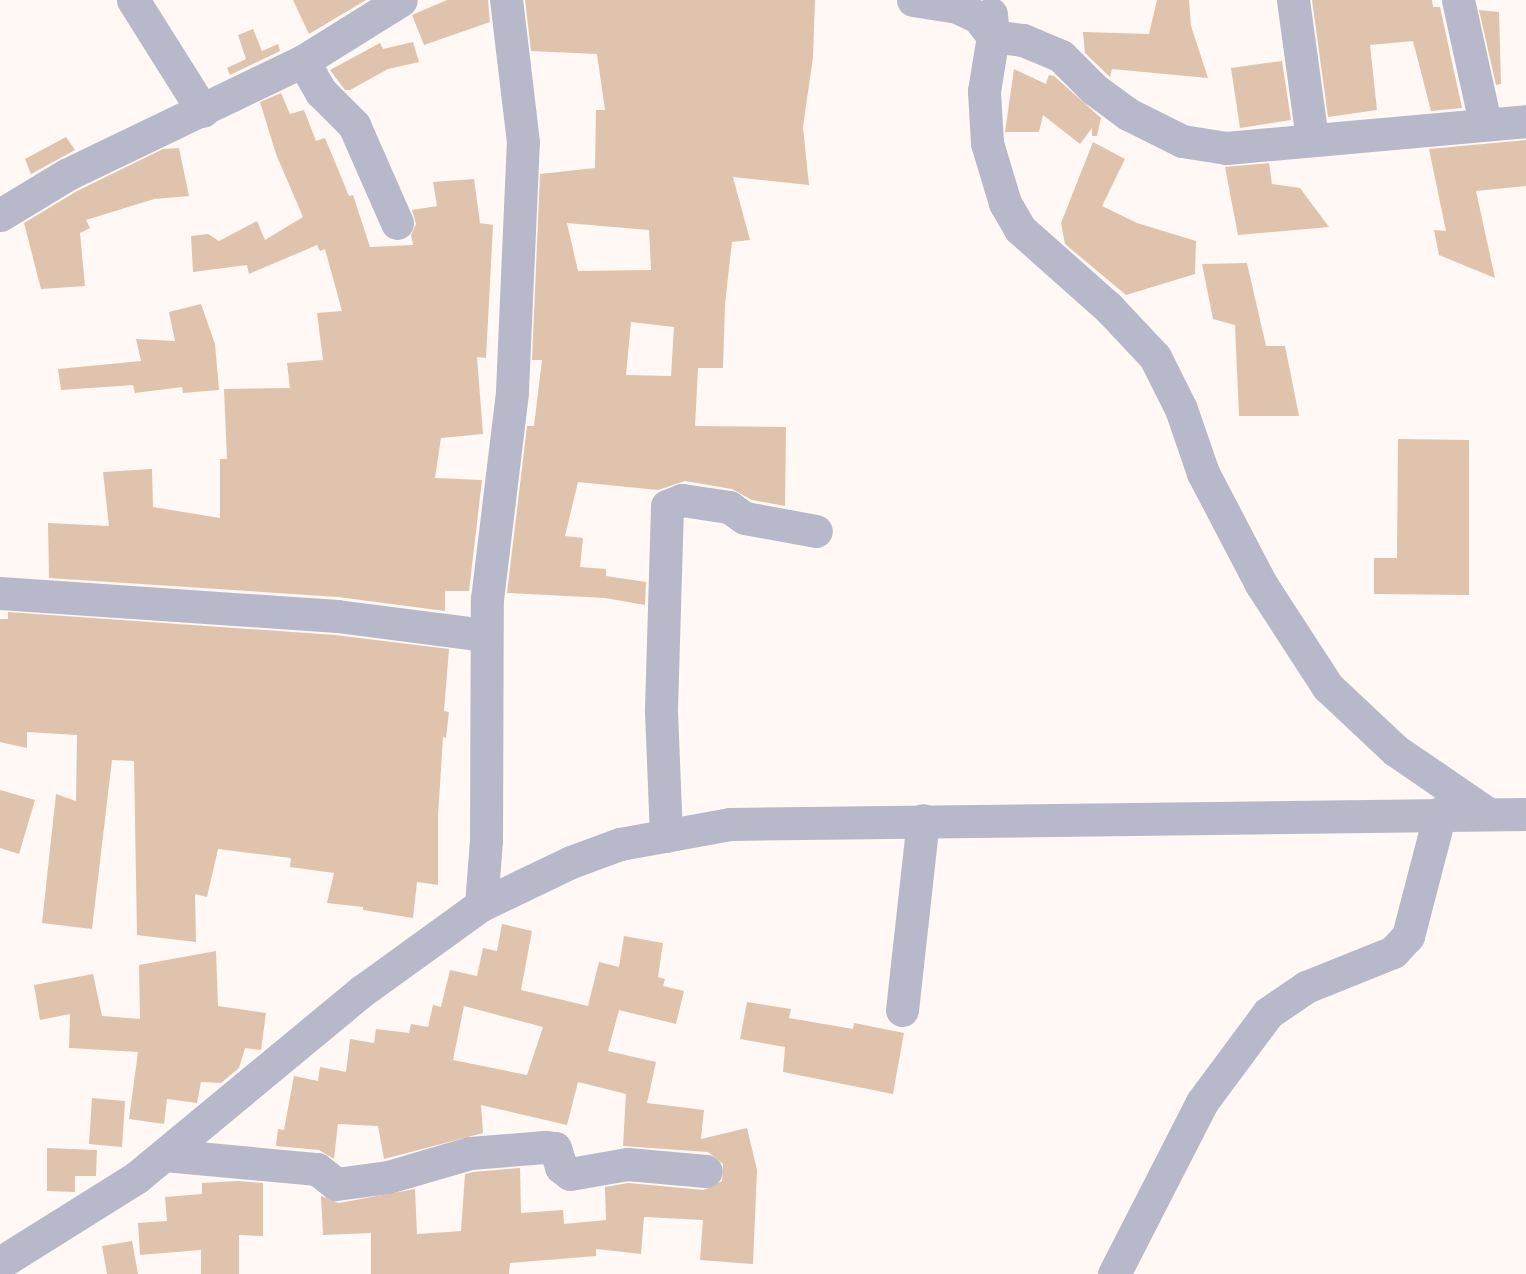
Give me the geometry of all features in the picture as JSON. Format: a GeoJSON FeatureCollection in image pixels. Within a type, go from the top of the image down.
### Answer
{"type":"FeatureCollection","features":[{"type":"Feature","properties":{"kind":"street"},"geometry":{"type":"LineString","coordinates":[[133,0],[203,111]]}},
{"type":"Feature","properties":{"kind":"street"},"geometry":{"type":"LineString","coordinates":[[0,215],[68,174],[303,61],[401,0]]}},
{"type":"Feature","properties":{"kind":"street"},"geometry":{"type":"LineString","coordinates":[[481,905],[486,840],[486,635],[493,533],[512,391],[523,142],[506,0]]}},
{"type":"Feature","properties":{"kind":"street"},"geometry":{"type":"LineString","coordinates":[[913,0],[957,8],[978,17],[993,36],[1023,40],[1061,56],[1094,89],[1128,114],[1182,141],[1226,148],[1526,120]]}},
{"type":"Feature","properties":{"kind":"street"},"geometry":{"type":"LineString","coordinates":[[991,0],[993,36],[984,91],[987,143],[1005,203],[1020,229],[1108,307],[1155,357],[1181,409],[1203,473],[1260,584],[1328,687],[1395,750],[1487,813]]}},
{"type":"Feature","properties":{"kind":"street"},"geometry":{"type":"LineString","coordinates":[[1293,0],[1312,140]]}},
{"type":"Feature","properties":{"kind":"street"},"geometry":{"type":"LineString","coordinates":[[1458,0],[1485,123]]}},
{"type":"Feature","properties":{"kind":"street"},"geometry":{"type":"LineString","coordinates":[[303,61],[321,92],[354,125],[397,223]]}},
{"type":"Feature","properties":{"kind":"street"},"geometry":{"type":"LineString","coordinates":[[666,836],[661,709],[667,506],[682,500],[729,507],[745,518],[816,531]]}},
{"type":"Feature","properties":{"kind":"street"},"geometry":{"type":"LineString","coordinates":[[0,593],[326,615],[486,635]]}},
{"type":"Feature","properties":{"kind":"street"},"geometry":{"type":"LineString","coordinates":[[1114,1274],[1202,1102],[1268,1014],[1306,987],[1393,951],[1408,936],[1440,813]]}},
{"type":"Feature","properties":{"kind":"street"},"geometry":{"type":"LineString","coordinates":[[0,1263],[137,1177],[362,992],[481,905],[571,862],[620,844],[730,824],[1440,813],[1526,814]]}},
{"type":"Feature","properties":{"kind":"street"},"geometry":{"type":"LineString","coordinates":[[902,1010],[923,820]]}},
{"type":"Feature","properties":{"kind":"street"},"geometry":{"type":"LineString","coordinates":[[165,1155],[317,1169],[336,1184],[388,1177],[461,1154],[545,1147],[555,1148],[561,1167],[570,1174],[627,1164],[706,1171]]}},
{"type":"Feature","properties":{"kind":"building"},"geometry":{"type":"Polygon","coordinates":[[[293,0],[366,0],[309,34],[293,0]]]}},
{"type":"Feature","properties":{"kind":"building"},"geometry":{"type":"Polygon","coordinates":[[[447,0],[488,0],[490,22],[424,45],[412,15],[447,0]]]}},
{"type":"Feature","properties":{"kind":"building"},"geometry":{"type":"Polygon","coordinates":[[[525,0],[815,0],[813,57],[803,127],[809,185],[733,177],[750,240],[732,242],[725,304],[723,368],[698,368],[695,426],[786,427],[785,506],[752,500],[732,489],[685,481],[658,490],[578,482],[565,536],[583,538],[580,567],[606,569],[606,576],[646,582],[645,605],[605,598],[507,593],[527,426],[534,426],[542,360],[532,360],[540,174],[595,168],[596,110],[605,110],[597,54],[531,51],[525,0]],[[567,223],[578,271],[651,270],[649,230],[567,223]],[[631,322],[626,375],[671,376],[674,327],[631,322]]]}},
{"type":"Feature","properties":{"kind":"building"},"geometry":{"type":"Polygon","coordinates":[[[1157,0],[1189,0],[1191,26],[1208,78],[1112,69],[1110,77],[1085,53],[1083,32],[1149,34],[1157,0]]]}},
{"type":"Feature","properties":{"kind":"building"},"geometry":{"type":"Polygon","coordinates":[[[1312,0],[1432,0],[1433,7],[1440,7],[1462,108],[1431,111],[1413,41],[1370,45],[1377,110],[1328,117],[1312,0]]]}},
{"type":"Feature","properties":{"kind":"building"},"geometry":{"type":"Polygon","coordinates":[[[1479,10],[1499,12],[1501,84],[1496,85],[1479,10]]]}},
{"type":"Feature","properties":{"kind":"building"},"geometry":{"type":"Polygon","coordinates":[[[253,29],[262,51],[278,44],[280,51],[230,75],[227,68],[246,59],[238,35],[253,29]]]}},
{"type":"Feature","properties":{"kind":"building"},"geometry":{"type":"Polygon","coordinates":[[[413,42],[419,62],[388,69],[350,90],[345,90],[330,70],[380,43],[383,49],[413,42]]]}},
{"type":"Feature","properties":{"kind":"building"},"geometry":{"type":"Polygon","coordinates":[[[1282,61],[1291,120],[1240,128],[1231,68],[1282,61]]]}},
{"type":"Feature","properties":{"kind":"building"},"geometry":{"type":"Polygon","coordinates":[[[1014,69],[1046,84],[1049,75],[1054,76],[1101,118],[1097,136],[1092,136],[1092,128],[1080,144],[1043,115],[1039,132],[1005,132],[1014,69]]]}},
{"type":"Feature","properties":{"kind":"building"},"geometry":{"type":"Polygon","coordinates":[[[281,93],[290,114],[304,110],[316,141],[325,138],[349,196],[353,195],[370,247],[413,245],[411,235],[416,224],[412,210],[437,206],[433,182],[474,179],[480,223],[493,225],[486,358],[477,357],[483,434],[441,438],[435,478],[482,480],[469,591],[445,591],[445,611],[338,597],[49,578],[48,523],[109,526],[103,472],[152,469],[153,507],[220,518],[220,459],[227,459],[224,389],[290,388],[287,363],[323,360],[317,313],[342,311],[325,249],[320,251],[317,245],[249,274],[247,265],[193,272],[191,236],[208,234],[219,241],[257,221],[265,240],[303,217],[276,154],[260,102],[281,93]]]}},
{"type":"Feature","properties":{"kind":"building"},"geometry":{"type":"Polygon","coordinates":[[[66,137],[75,150],[31,174],[25,159],[66,137]]]}},
{"type":"Feature","properties":{"kind":"building"},"geometry":{"type":"Polygon","coordinates":[[[1526,140],[1526,186],[1476,191],[1495,278],[1439,255],[1434,230],[1446,231],[1429,149],[1526,140]]]}},
{"type":"Feature","properties":{"kind":"building"},"geometry":{"type":"Polygon","coordinates":[[[1093,142],[1125,159],[1102,206],[1137,223],[1196,241],[1195,274],[1126,295],[1065,244],[1061,223],[1093,142]]]}},
{"type":"Feature","properties":{"kind":"building"},"geometry":{"type":"Polygon","coordinates":[[[179,148],[189,196],[154,199],[86,220],[90,228],[80,233],[85,286],[41,289],[24,223],[77,191],[163,149],[179,148]]]}},
{"type":"Feature","properties":{"kind":"building"},"geometry":{"type":"Polygon","coordinates":[[[1269,163],[1272,184],[1300,188],[1329,227],[1238,235],[1225,167],[1269,163]]]}},
{"type":"Feature","properties":{"kind":"building"},"geometry":{"type":"Polygon","coordinates":[[[1247,263],[1266,346],[1285,346],[1299,416],[1239,416],[1235,325],[1213,319],[1202,264],[1247,263]]]}},
{"type":"Feature","properties":{"kind":"building"},"geometry":{"type":"Polygon","coordinates":[[[201,304],[215,344],[219,390],[183,393],[182,387],[135,393],[133,385],[61,390],[58,369],[141,361],[136,339],[175,341],[169,312],[201,304]]]}},
{"type":"Feature","properties":{"kind":"building"},"geometry":{"type":"Polygon","coordinates":[[[1398,439],[1469,440],[1469,595],[1374,594],[1374,558],[1397,558],[1398,439]]]}},
{"type":"Feature","properties":{"kind":"building"},"geometry":{"type":"Polygon","coordinates":[[[8,612],[335,635],[449,649],[444,711],[449,712],[446,738],[443,737],[438,816],[438,885],[417,882],[413,918],[363,910],[363,907],[327,903],[334,873],[290,867],[291,858],[218,849],[207,897],[195,894],[196,942],[137,935],[134,761],[112,760],[92,929],[42,923],[56,794],[76,801],[77,735],[27,732],[27,748],[0,742],[0,619],[8,619],[8,612]]]}},
{"type":"Feature","properties":{"kind":"building"},"geometry":{"type":"Polygon","coordinates":[[[0,790],[35,800],[19,854],[0,848],[0,790]]]}},
{"type":"Feature","properties":{"kind":"building"},"geometry":{"type":"Polygon","coordinates":[[[502,924],[532,931],[521,990],[588,1006],[599,962],[619,967],[624,936],[663,943],[658,977],[665,979],[663,986],[684,991],[676,1024],[619,1010],[608,1051],[656,1062],[647,1103],[704,1110],[701,1139],[747,1128],[757,1170],[753,1264],[700,1260],[703,1220],[644,1217],[641,1254],[596,1249],[596,1256],[510,1263],[509,1274],[371,1274],[371,1233],[323,1235],[321,1196],[339,1203],[415,1189],[417,1234],[461,1231],[465,1174],[473,1172],[520,1168],[521,1213],[563,1210],[564,1224],[606,1220],[605,1187],[628,1183],[704,1190],[722,1181],[723,1164],[708,1152],[623,1146],[626,1094],[578,1082],[567,1125],[481,1105],[483,1133],[384,1159],[378,1126],[338,1124],[334,1159],[319,1150],[276,1146],[278,1129],[284,1130],[294,1076],[318,1081],[320,1067],[346,1072],[350,1039],[374,1043],[376,1029],[409,1033],[411,1024],[428,1027],[433,1005],[441,1007],[450,970],[477,976],[483,948],[497,951],[502,924]],[[464,1006],[453,1060],[527,1075],[543,1027],[464,1006]]]}},
{"type":"Feature","properties":{"kind":"building"},"geometry":{"type":"Polygon","coordinates":[[[216,951],[218,1006],[266,1013],[261,1050],[245,1048],[239,1068],[221,1083],[201,1082],[197,1103],[167,1099],[164,1124],[129,1119],[138,1052],[69,1048],[70,1014],[40,1020],[34,985],[93,974],[102,1016],[140,1019],[139,965],[216,951]]]}},
{"type":"Feature","properties":{"kind":"building"},"geometry":{"type":"Polygon","coordinates":[[[747,1002],[791,1009],[789,1018],[853,1029],[854,1023],[904,1033],[893,1094],[783,1072],[785,1047],[740,1039],[747,1002]]]}},
{"type":"Feature","properties":{"kind":"building"},"geometry":{"type":"Polygon","coordinates":[[[92,1098],[125,1101],[122,1147],[89,1144],[92,1098]]]}},
{"type":"Feature","properties":{"kind":"building"},"geometry":{"type":"Polygon","coordinates":[[[47,1148],[97,1150],[96,1176],[75,1176],[75,1192],[47,1191],[47,1148]]]}},
{"type":"Feature","properties":{"kind":"building"},"geometry":{"type":"Polygon","coordinates":[[[239,1181],[263,1183],[263,1236],[239,1235],[239,1274],[201,1274],[201,1250],[140,1255],[138,1223],[167,1221],[165,1197],[202,1194],[202,1183],[239,1181]]]}},
{"type":"Feature","properties":{"kind":"building"},"geometry":{"type":"Polygon","coordinates":[[[132,1241],[138,1274],[107,1274],[102,1246],[132,1241]]]}}]}
